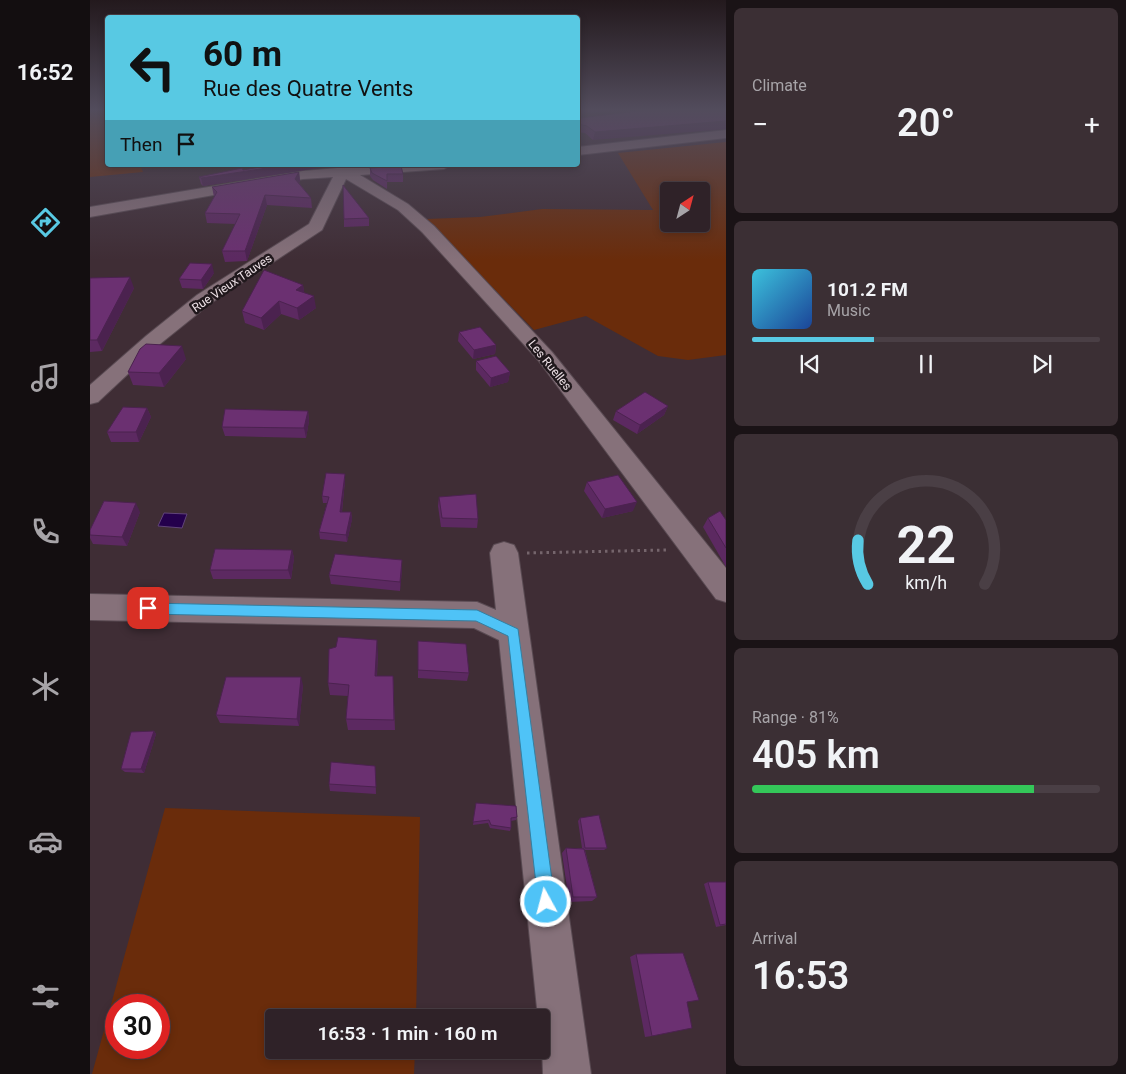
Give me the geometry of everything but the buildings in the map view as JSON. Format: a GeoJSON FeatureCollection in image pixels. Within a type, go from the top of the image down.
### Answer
{"type":"FeatureCollection","features":[{"type":"Feature","properties":{"kind":"street"},"geometry":{"type":"LineString","coordinates":[[90,212],[344,168],[377,167]]}},
{"type":"Feature","properties":{"kind":"street","name":"Rue Vieux Tauves"},"geometry":{"type":"LineString","coordinates":[[90,413],[97,391],[153,340],[204,299],[316,226],[344,168]]}},
{"type":"Feature","properties":{"kind":"street","name":"Les Ruelles"},"geometry":{"type":"LineString","coordinates":[[344,168],[403,207],[428,229],[545,356],[726,590]]}},
{"type":"Feature","properties":{"kind":"street"},"geometry":{"type":"LineString","coordinates":[[504,553],[567,1074]]}},
{"type":"Feature","properties":{"kind":"street"},"geometry":{"type":"LineString","coordinates":[[90,607],[477,616],[514,633]]}},
{"type":"Feature","properties":{"kind":"path"},"geometry":{"type":"LineString","coordinates":[[504,553],[694,549]]}},
{"type":"Feature","properties":{"kind":"shaded area"},"geometry":{"type":"Polygon","coordinates":[[[90,160],[105,160],[105,167],[141,167],[143,172],[90,177],[90,160]]]}},
{"type":"Feature","properties":{"kind":"shaded area"},"geometry":{"type":"Polygon","coordinates":[[[622,160],[726,160],[726,355],[688,360],[658,356],[586,316],[534,330],[426,219],[480,217],[542,209],[653,210],[622,160]]]}},
{"type":"Feature","properties":{"kind":"shaded area"},"geometry":{"type":"Polygon","coordinates":[[[164,513],[187,514],[182,528],[158,526],[164,513]]]}},
{"type":"Feature","properties":{"kind":"shaded area"},"geometry":{"type":"Polygon","coordinates":[[[165,808],[420,817],[416,1009],[265,1009],[265,1059],[415,1059],[414,1074],[92,1074],[105,1027],[105,1059],[170,1059],[170,994],[114,994],[165,808]]]}},
{"type":"Feature","properties":{"kind":"route"},"geometry":{"type":"LineString","coordinates":[[148,608],[477,616],[514,633],[546,902]]}}]}
